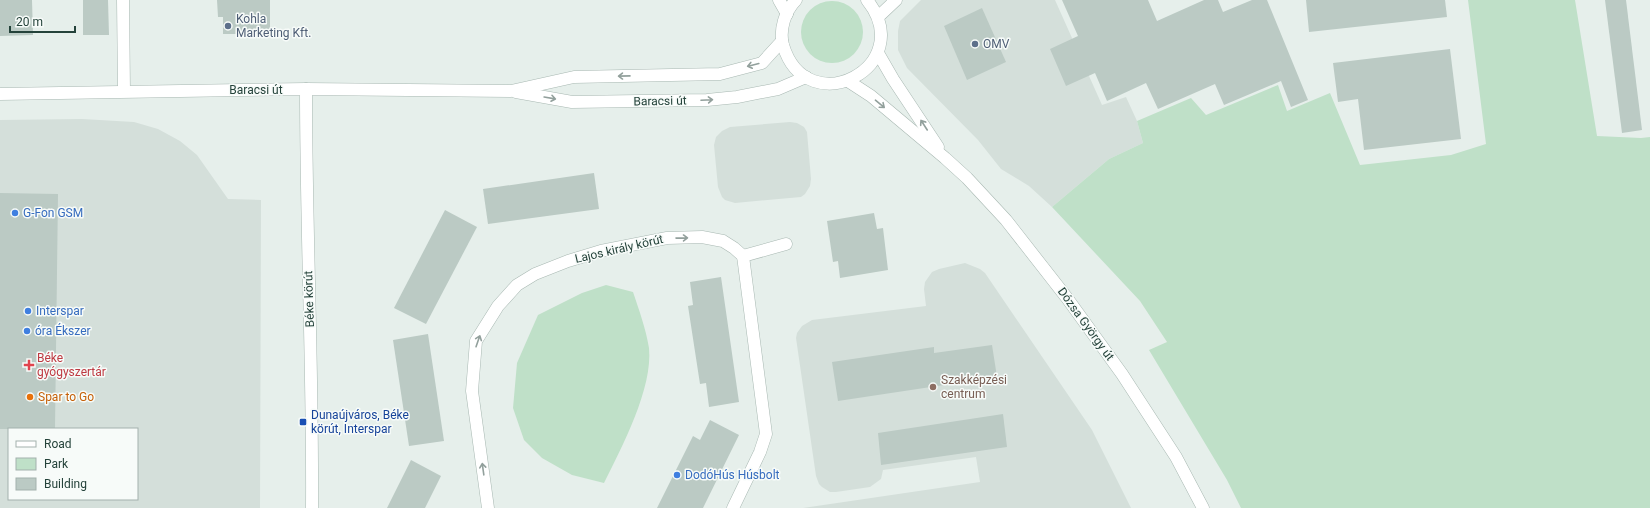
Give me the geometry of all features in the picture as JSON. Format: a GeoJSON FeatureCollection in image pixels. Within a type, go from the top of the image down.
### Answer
{"type":"FeatureCollection","features":[{"type":"Feature","properties":{"kind":"street"},"geometry":{"type":"LineString","coordinates":[[124,0],[124,91]]}},
{"type":"Feature","properties":{"kind":"street"},"geometry":{"type":"LineString","coordinates":[[779,0],[786,14]]}},
{"type":"Feature","properties":{"kind":"street"},"geometry":{"type":"LineString","coordinates":[[796,0],[786,14],[783,27],[782,41],[786,55],[795,68],[806,77],[816,82],[827,84],[848,81],[866,70],[878,53],[881,41],[881,29],[878,17],[867,0]]}},
{"type":"Feature","properties":{"kind":"street"},"geometry":{"type":"LineString","coordinates":[[878,17],[896,0]]}},
{"type":"Feature","properties":{"kind":"street","name":"Baracsi út"},"geometry":{"type":"LineString","coordinates":[[511,91],[574,77],[720,74],[762,63],[782,41]]}},
{"type":"Feature","properties":{"kind":"street","name":"Dózsa György út"},"geometry":{"type":"LineString","coordinates":[[878,53],[893,79],[945,158]]}},
{"type":"Feature","properties":{"kind":"street","name":"Baracsi út"},"geometry":{"type":"LineString","coordinates":[[0,94],[306,89],[511,91],[572,102],[707,100],[737,97],[778,89],[806,77]]}},
{"type":"Feature","properties":{"kind":"street","name":"Dózsa György út"},"geometry":{"type":"LineString","coordinates":[[848,81],[871,96],[945,158],[967,178],[1006,220],[1067,298],[1122,374],[1176,458],[1203,508]]}},
{"type":"Feature","properties":{"kind":"street","name":"Béke körút"},"geometry":{"type":"LineString","coordinates":[[306,89],[306,184],[312,426],[312,508]]}},
{"type":"Feature","properties":{"kind":"street","name":"Lajos király körút"},"geometry":{"type":"LineString","coordinates":[[488,508],[472,391],[476,341],[498,306],[517,284],[535,274],[568,260],[601,251],[667,238],[702,237],[723,241],[743,256]]}},
{"type":"Feature","properties":{"kind":"street"},"geometry":{"type":"LineString","coordinates":[[733,508],[760,452],[766,434],[743,256],[786,244]]}},
{"type":"Feature","properties":{"kind":"shaded area"},"geometry":{"type":"Polygon","coordinates":[[[921,0],[1055,0],[1102,105],[1126,97],[1137,121],[1143,143],[1109,159],[1052,207],[1029,186],[1001,169],[978,140],[907,68],[898,50],[898,31],[900,21],[921,0]]]}},
{"type":"Feature","properties":{"kind":"shaded area"},"geometry":{"type":"Polygon","coordinates":[[[82,119],[134,122],[158,129],[180,141],[197,155],[228,199],[261,200],[260,508],[0,508],[0,120],[82,119]]]}},
{"type":"Feature","properties":{"kind":"shaded area"},"geometry":{"type":"Polygon","coordinates":[[[790,122],[797,123],[804,127],[807,132],[811,179],[810,186],[805,194],[801,197],[735,203],[725,200],[722,197],[718,187],[714,145],[716,137],[722,131],[730,127],[790,122]]]}},
{"type":"Feature","properties":{"kind":"shaded area","name":"Szakképzési centrum"},"geometry":{"type":"Polygon","coordinates":[[[965,263],[980,269],[985,273],[1092,430],[1131,508],[803,508],[980,482],[976,457],[883,470],[881,479],[870,487],[830,492],[822,487],[816,476],[796,338],[797,333],[802,326],[812,320],[926,306],[924,289],[925,282],[932,272],[965,263]]]}},
{"type":"Feature","properties":{"kind":"green space"},"geometry":{"type":"Polygon","coordinates":[[[1468,0],[1575,0],[1597,136],[1650,137],[1650,508],[1241,508],[1227,480],[1149,350],[1167,342],[1140,301],[1052,207],[1109,159],[1143,143],[1137,121],[1191,98],[1206,115],[1278,85],[1287,111],[1330,93],[1360,165],[1451,155],[1486,144],[1468,0]]]}},
{"type":"Feature","properties":{"kind":"green space"},"geometry":{"type":"Polygon","coordinates":[[[832,1],[844,3],[854,10],[861,20],[863,32],[861,44],[854,54],[844,61],[832,63],[820,61],[810,54],[803,44],[801,32],[803,20],[810,10],[820,3],[832,1]]]}},
{"type":"Feature","properties":{"kind":"green space"},"geometry":{"type":"Polygon","coordinates":[[[606,285],[633,292],[648,341],[649,364],[646,381],[635,417],[604,483],[572,475],[542,458],[524,440],[513,408],[517,363],[538,315],[582,293],[606,285]]]}},
{"type":"Feature","properties":{"kind":"building"},"geometry":{"type":"Polygon","coordinates":[[[0,0],[32,0],[33,35],[0,36],[0,0]]]}},
{"type":"Feature","properties":{"kind":"building"},"geometry":{"type":"Polygon","coordinates":[[[83,0],[108,0],[109,35],[83,35],[83,0]]]}},
{"type":"Feature","properties":{"kind":"building"},"geometry":{"type":"Polygon","coordinates":[[[217,0],[270,0],[270,34],[223,34],[223,17],[218,17],[217,0]]]}},
{"type":"Feature","properties":{"kind":"building"},"geometry":{"type":"Polygon","coordinates":[[[1062,0],[1148,0],[1157,21],[1204,0],[1218,0],[1223,12],[1252,0],[1267,0],[1308,100],[1291,107],[1281,81],[1224,105],[1215,84],[1158,109],[1146,83],[1107,101],[1095,73],[1066,86],[1050,49],[1078,36],[1062,0]]]}},
{"type":"Feature","properties":{"kind":"building"},"geometry":{"type":"Polygon","coordinates":[[[1306,0],[1445,0],[1447,17],[1309,32],[1306,0]]]}},
{"type":"Feature","properties":{"kind":"building"},"geometry":{"type":"Polygon","coordinates":[[[1605,0],[1626,0],[1642,130],[1622,133],[1605,0]]]}},
{"type":"Feature","properties":{"kind":"building","name":"OMV"},"geometry":{"type":"Polygon","coordinates":[[[982,8],[1006,62],[967,80],[944,26],[982,8]]]}},
{"type":"Feature","properties":{"kind":"building"},"geometry":{"type":"Polygon","coordinates":[[[1450,49],[1461,139],[1364,150],[1358,99],[1338,102],[1333,63],[1450,49]]]}},
{"type":"Feature","properties":{"kind":"building"},"geometry":{"type":"Polygon","coordinates":[[[594,173],[599,209],[488,224],[483,189],[594,173]]]}},
{"type":"Feature","properties":{"kind":"building","name":"Interspar"},"geometry":{"type":"Polygon","coordinates":[[[0,193],[58,194],[55,428],[0,429],[0,193]]]}},
{"type":"Feature","properties":{"kind":"building"},"geometry":{"type":"Polygon","coordinates":[[[445,210],[477,227],[426,324],[394,308],[445,210]]]}},
{"type":"Feature","properties":{"kind":"building"},"geometry":{"type":"Polygon","coordinates":[[[874,213],[877,229],[883,228],[888,270],[840,278],[838,261],[833,262],[827,221],[874,213]]]}},
{"type":"Feature","properties":{"kind":"building"},"geometry":{"type":"Polygon","coordinates":[[[721,277],[739,402],[709,407],[706,383],[700,384],[688,306],[693,305],[690,282],[721,277]]]}},
{"type":"Feature","properties":{"kind":"building"},"geometry":{"type":"Polygon","coordinates":[[[428,334],[444,441],[409,446],[393,340],[428,334]]]}},
{"type":"Feature","properties":{"kind":"building"},"geometry":{"type":"Polygon","coordinates":[[[992,345],[997,377],[838,401],[832,362],[934,347],[934,353],[992,345]]]}},
{"type":"Feature","properties":{"kind":"building"},"geometry":{"type":"Polygon","coordinates":[[[1003,414],[1007,447],[881,465],[878,433],[1003,414]]]}},
{"type":"Feature","properties":{"kind":"building"},"geometry":{"type":"Polygon","coordinates":[[[710,420],[739,435],[703,508],[657,508],[693,436],[700,440],[710,420]]]}},
{"type":"Feature","properties":{"kind":"building"},"geometry":{"type":"Polygon","coordinates":[[[411,460],[441,476],[425,508],[387,508],[411,460]]]}},
{"type":"Feature","properties":{"kind":"place","name":"Kohla Marketing Kft."},"geometry":{"type":"Point","coordinates":[228,26]}},
{"type":"Feature","properties":{"kind":"place","name":"OMV"},"geometry":{"type":"Point","coordinates":[975,44]}},
{"type":"Feature","properties":{"kind":"place","name":"G-Fon GSM"},"geometry":{"type":"Point","coordinates":[15,213]}},
{"type":"Feature","properties":{"kind":"place","name":"Interspar"},"geometry":{"type":"Point","coordinates":[28,311]}},
{"type":"Feature","properties":{"kind":"place","name":"óra Ékszer"},"geometry":{"type":"Point","coordinates":[27,331]}},
{"type":"Feature","properties":{"kind":"place","name":"Béke gyógyszertár"},"geometry":{"type":"Point","coordinates":[29,365]}},
{"type":"Feature","properties":{"kind":"place","name":"Szakképzési centrum"},"geometry":{"type":"Point","coordinates":[933,387]}},
{"type":"Feature","properties":{"kind":"place","name":"Spar to Go"},"geometry":{"type":"Point","coordinates":[30,397]}},
{"type":"Feature","properties":{"kind":"place","name":"Dunaújváros, Béke körút, Interspar"},"geometry":{"type":"Point","coordinates":[303,422]}},
{"type":"Feature","properties":{"kind":"place","name":"DodóHús Húsbolt"},"geometry":{"type":"Point","coordinates":[677,475]}}]}
